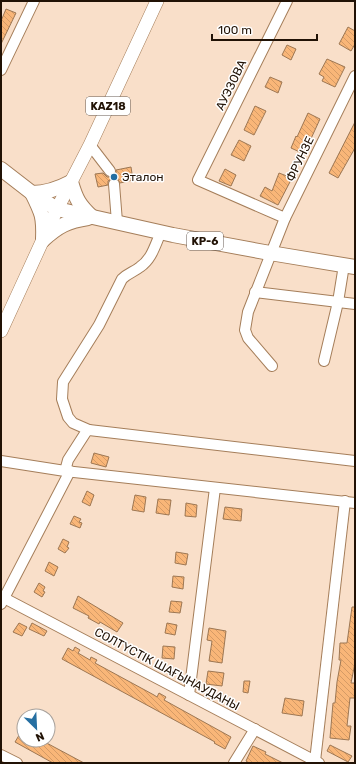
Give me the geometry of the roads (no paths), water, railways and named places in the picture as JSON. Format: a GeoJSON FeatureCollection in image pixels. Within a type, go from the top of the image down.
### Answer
{"type":"FeatureCollection","features":[{"type":"Feature","properties":{"kind":"highway","name":"KP-6"},"geometry":{"type":"LineString","coordinates":[[1,169],[32,193],[57,209],[161,232],[270,253],[349,266]]}},
{"type":"Feature","properties":{"kind":"highway"},"geometry":{"type":"LineString","coordinates":[[43,240],[44,222],[41,211],[32,193],[44,193],[71,182],[77,200],[83,209],[92,217]]}},
{"type":"Feature","properties":{"kind":"highway"},"geometry":{"type":"LineString","coordinates":[[43,240],[63,224],[73,220],[92,217]]}},
{"type":"Feature","properties":{"kind":"main road","name":"KAZ18"},"geometry":{"type":"LineString","coordinates":[[1,331],[57,209],[90,145],[157,1]]}},
{"type":"Feature","properties":{"kind":"street"},"geometry":{"type":"LineString","coordinates":[[1,70],[34,1]]}},
{"type":"Feature","properties":{"kind":"street","name":"АУЭЗОВА"},"geometry":{"type":"LineString","coordinates":[[285,218],[198,180],[287,1]]}},
{"type":"Feature","properties":{"kind":"street","name":"ФРУНЗЕ"},"geometry":{"type":"LineString","coordinates":[[272,366],[248,338],[246,330],[248,312],[285,218],[355,76]]}},
{"type":"Feature","properties":{"kind":"street"},"geometry":{"type":"LineString","coordinates":[[90,145],[110,171]]}},
{"type":"Feature","properties":{"kind":"street"},"geometry":{"type":"LineString","coordinates":[[114,184],[117,222]]}},
{"type":"Feature","properties":{"kind":"street"},"geometry":{"type":"LineString","coordinates":[[161,232],[149,260],[140,268],[127,273],[122,279],[99,325],[63,382],[62,399],[68,417],[73,423],[89,430],[355,461]]}},
{"type":"Feature","properties":{"kind":"street"},"geometry":{"type":"LineString","coordinates":[[324,361],[338,302],[349,266]]}},
{"type":"Feature","properties":{"kind":"street"},"geometry":{"type":"LineString","coordinates":[[256,292],[355,304]]}},
{"type":"Feature","properties":{"kind":"street"},"geometry":{"type":"LineString","coordinates":[[3,601],[67,471],[68,460],[86,432],[89,430]]}},
{"type":"Feature","properties":{"kind":"street"},"geometry":{"type":"LineString","coordinates":[[1,461],[67,471],[355,503]]}},
{"type":"Feature","properties":{"kind":"street"},"geometry":{"type":"LineString","coordinates":[[188,695],[215,488]]}},
{"type":"Feature","properties":{"kind":"street"},"geometry":{"type":"LineString","coordinates":[[317,762],[344,501]]}},
{"type":"Feature","properties":{"kind":"street","name":"СОЛТҮСТІК ШАҒЫНАУДАНЫ"},"geometry":{"type":"LineString","coordinates":[[3,601],[317,762]]}},
{"type":"Feature","properties":{"kind":"street"},"geometry":{"type":"LineString","coordinates":[[234,763],[254,729]]}},
{"type":"Feature","properties":{"kind":"street"},"geometry":{"type":"LineString","coordinates":[[1,755],[17,763]]}},
{"type":"Feature","properties":{"kind":"place","name":"Эталон"},"geometry":{"type":"Point","coordinates":[114,177]}}]}
